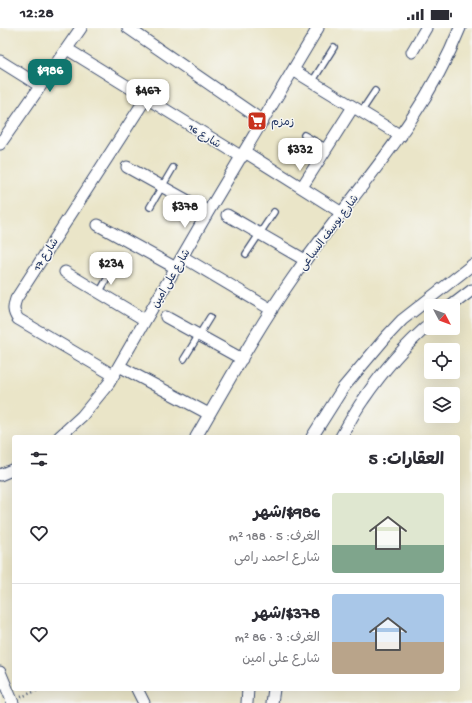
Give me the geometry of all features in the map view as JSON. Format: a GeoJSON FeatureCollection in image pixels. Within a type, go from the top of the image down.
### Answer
{"type":"FeatureCollection","features":[{"type":"Feature","properties":{"kind":"street"},"geometry":{"type":"LineString","coordinates":[[0,144],[81,28]]}},
{"type":"Feature","properties":{"kind":"street"},"geometry":{"type":"LineString","coordinates":[[128,28],[263,121]]}},
{"type":"Feature","properties":{"kind":"street","name":"شارع على امين"},"geometry":{"type":"LineString","coordinates":[[61,435],[82,416],[109,383],[208,212],[318,28]]}},
{"type":"Feature","properties":{"kind":"street"},"geometry":{"type":"LineString","coordinates":[[412,52],[426,28]]}},
{"type":"Feature","properties":{"kind":"street","name":"شارع يوسف السباعى"},"geometry":{"type":"LineString","coordinates":[[197,435],[272,310],[306,260],[401,136],[440,71],[460,28]]}},
{"type":"Feature","properties":{"kind":"street","name":"شارع 16"},"geometry":{"type":"LineString","coordinates":[[67,49],[146,98],[302,187],[342,213]]}},
{"type":"Feature","properties":{"kind":"street"},"geometry":{"type":"LineString","coordinates":[[1,63],[40,86]]}},
{"type":"Feature","properties":{"kind":"street"},"geometry":{"type":"LineString","coordinates":[[293,70],[401,136]]}},
{"type":"Feature","properties":{"kind":"street","name":"شارع 17"},"geometry":{"type":"LineString","coordinates":[[146,98],[16,299],[14,313],[18,320],[116,370],[209,414]]}},
{"type":"Feature","properties":{"kind":"street"},"geometry":{"type":"LineString","coordinates":[[302,187],[327,148],[357,109]]}},
{"type":"Feature","properties":{"kind":"street"},"geometry":{"type":"LineString","coordinates":[[126,167],[208,212]]}},
{"type":"Feature","properties":{"kind":"street"},"geometry":{"type":"LineString","coordinates":[[227,215],[306,260]]}},
{"type":"Feature","properties":{"kind":"street"},"geometry":{"type":"LineString","coordinates":[[98,225],[176,268]]}},
{"type":"Feature","properties":{"kind":"street"},"geometry":{"type":"LineString","coordinates":[[183,257],[272,310]]}},
{"type":"Feature","properties":{"kind":"street"},"geometry":{"type":"LineString","coordinates":[[313,435],[343,388],[402,320],[472,265]]}},
{"type":"Feature","properties":{"kind":"street"},"geometry":{"type":"LineString","coordinates":[[64,272],[145,320]]}},
{"type":"Feature","properties":{"kind":"street"},"geometry":{"type":"LineString","coordinates":[[460,299],[472,290]]}},
{"type":"Feature","properties":{"kind":"street"},"geometry":{"type":"LineString","coordinates":[[166,317],[242,359]]}},
{"type":"Feature","properties":{"kind":"street"},"geometry":{"type":"LineString","coordinates":[[342,435],[363,400],[389,366],[424,329]]}},
{"type":"Feature","properties":{"kind":"street"},"geometry":{"type":"LineString","coordinates":[[0,475],[12,470]]}},
{"type":"Feature","properties":{"kind":"street"},"geometry":{"type":"LineString","coordinates":[[0,672],[13,702]]}},
{"type":"Feature","properties":{"kind":"street"},"geometry":{"type":"LineString","coordinates":[[138,691],[144,703]]}},
{"type":"Feature","properties":{"kind":"street"},"geometry":{"type":"LineString","coordinates":[[247,703],[248,691]]}},
{"type":"Feature","properties":{"kind":"street"},"geometry":{"type":"LineString","coordinates":[[272,703],[274,691]]}},
{"type":"Feature","properties":{"kind":"lane"},"geometry":{"type":"LineString","coordinates":[[312,82],[334,47]]}},
{"type":"Feature","properties":{"kind":"lane"},"geometry":{"type":"LineString","coordinates":[[357,109],[375,91]]}},
{"type":"Feature","properties":{"kind":"lane"},"geometry":{"type":"LineString","coordinates":[[304,135],[327,148]]}},
{"type":"Feature","properties":{"kind":"lane"},"geometry":{"type":"LineString","coordinates":[[150,207],[173,168]]}},
{"type":"Feature","properties":{"kind":"lane"},"geometry":{"type":"LineString","coordinates":[[246,254],[274,212]]}},
{"type":"Feature","properties":{"kind":"lane"},"geometry":{"type":"LineString","coordinates":[[99,293],[112,270]]}},
{"type":"Feature","properties":{"kind":"lane"},"geometry":{"type":"LineString","coordinates":[[184,359],[210,317]]}},
{"type":"Feature","properties":{"kind":"path"},"geometry":{"type":"LineString","coordinates":[[13,702],[37,691]]}},
{"type":"Feature","properties":{"kind":"place","name":"زمزم"},"geometry":{"type":"Point","coordinates":[257,121]}}]}
